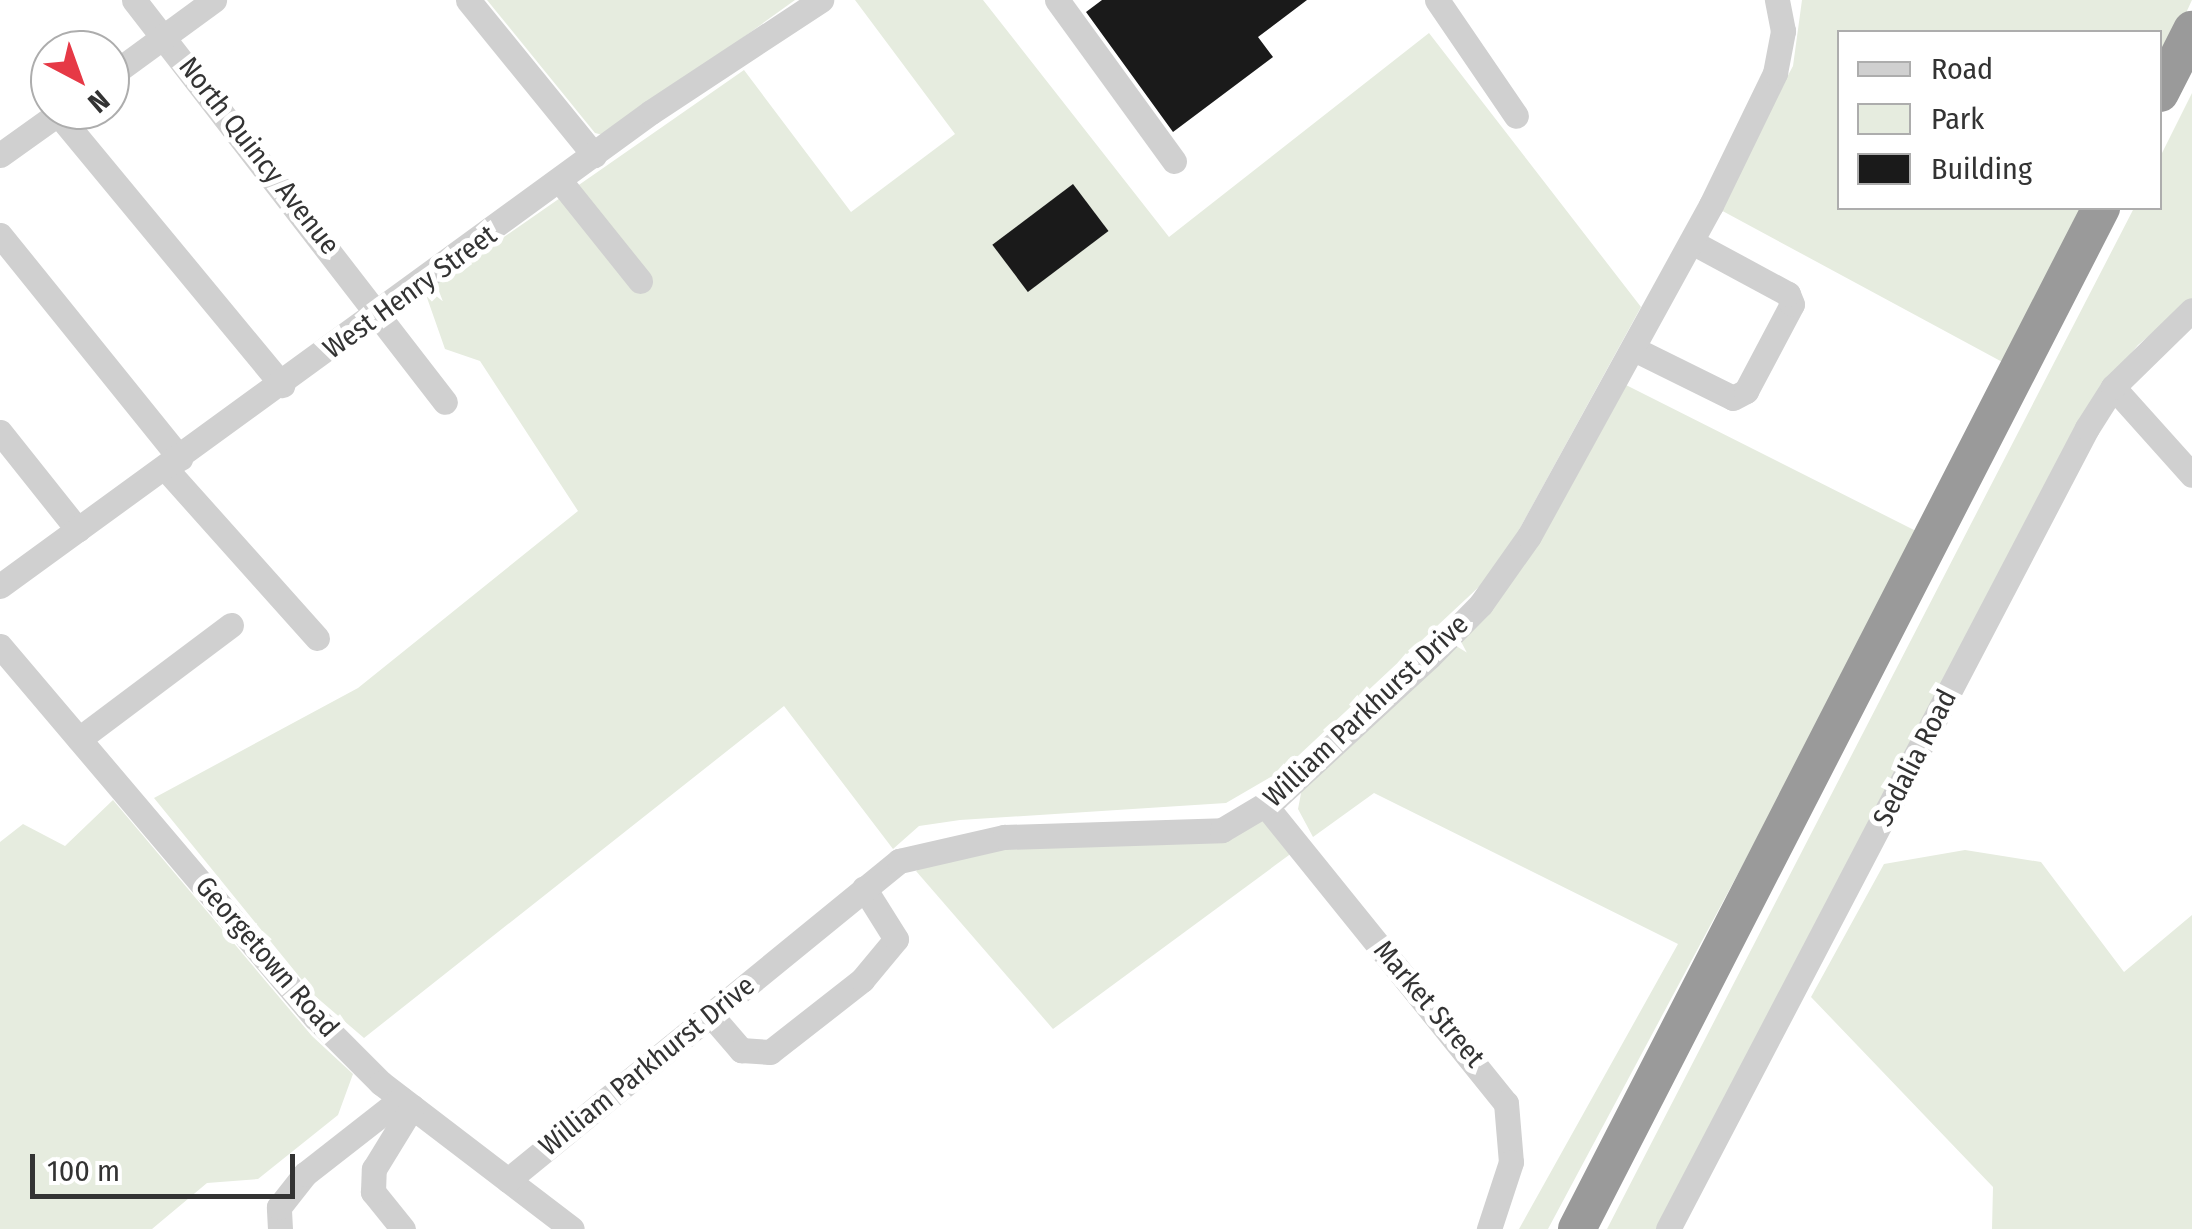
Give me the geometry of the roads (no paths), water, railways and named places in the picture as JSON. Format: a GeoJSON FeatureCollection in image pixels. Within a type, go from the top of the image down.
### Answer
{"type":"FeatureCollection","features":[{"type":"Feature","properties":{"kind":"highway"},"geometry":{"type":"LineString","coordinates":[[2162,89],[2192,30]]}},
{"type":"Feature","properties":{"kind":"highway"},"geometry":{"type":"LineString","coordinates":[[1576,1229],[2100,210]]}},
{"type":"Feature","properties":{"kind":"street","name":"North Quincy Avenue"},"geometry":{"type":"LineString","coordinates":[[134,0],[383,313],[445,402]]}},
{"type":"Feature","properties":{"kind":"street"},"geometry":{"type":"LineString","coordinates":[[130,61],[214,0]]}},
{"type":"Feature","properties":{"kind":"street"},"geometry":{"type":"LineString","coordinates":[[468,0],[594,155]]}},
{"type":"Feature","properties":{"kind":"street","name":"West Henry Street"},"geometry":{"type":"LineString","coordinates":[[0,586],[383,313],[594,155],[821,0]]}},
{"type":"Feature","properties":{"kind":"street"},"geometry":{"type":"LineString","coordinates":[[1057,0],[1174,161]]}},
{"type":"Feature","properties":{"kind":"street"},"geometry":{"type":"LineString","coordinates":[[1437,0],[1516,116]]}},
{"type":"Feature","properties":{"kind":"street","name":"William Parkhurst Drive"},"geometry":{"type":"LineString","coordinates":[[508,1180],[864,888],[924,850],[1004,837],[1222,830],[1266,806],[1481,604],[1529,536],[1692,242],[1772,83],[1782,31],[1777,0]]}},
{"type":"Feature","properties":{"kind":"street"},"geometry":{"type":"LineString","coordinates":[[0,155],[35,130]]}},
{"type":"Feature","properties":{"kind":"street"},"geometry":{"type":"LineString","coordinates":[[75,130],[282,385]]}},
{"type":"Feature","properties":{"kind":"street"},"geometry":{"type":"LineString","coordinates":[[560,181],[640,281]]}},
{"type":"Feature","properties":{"kind":"street"},"geometry":{"type":"LineString","coordinates":[[0,235],[172,463],[317,638]]}},
{"type":"Feature","properties":{"kind":"street"},"geometry":{"type":"LineString","coordinates":[[1634,349],[1734,398],[1746,391],[1792,304],[1788,294],[1692,242]]}},
{"type":"Feature","properties":{"kind":"street","name":"Sedalia Road"},"geometry":{"type":"LineString","coordinates":[[1668,1229],[2112,388],[2192,310]]}},
{"type":"Feature","properties":{"kind":"street"},"geometry":{"type":"LineString","coordinates":[[2112,388],[2192,475]]}},
{"type":"Feature","properties":{"kind":"street"},"geometry":{"type":"LineString","coordinates":[[0,432],[78,530]]}},
{"type":"Feature","properties":{"kind":"street"},"geometry":{"type":"LineString","coordinates":[[79,738],[231,625]]}},
{"type":"Feature","properties":{"kind":"street","name":"Georgetown Road"},"geometry":{"type":"LineString","coordinates":[[0,646],[316,1018],[406,1103],[572,1229]]}},
{"type":"Feature","properties":{"kind":"street","name":"Market Street"},"geometry":{"type":"LineString","coordinates":[[1266,806],[1506,1103],[1511,1162],[1489,1229]]}},
{"type":"Feature","properties":{"kind":"street"},"geometry":{"type":"LineString","coordinates":[[710,1014],[741,1050],[770,1052],[862,980],[896,939],[864,888]]}},
{"type":"Feature","properties":{"kind":"street"},"geometry":{"type":"LineString","coordinates":[[280,1229],[279,1207],[305,1174],[406,1103]]}},
{"type":"Feature","properties":{"kind":"street"},"geometry":{"type":"LineString","coordinates":[[403,1229],[373,1192],[374,1169],[406,1103]]}}]}
